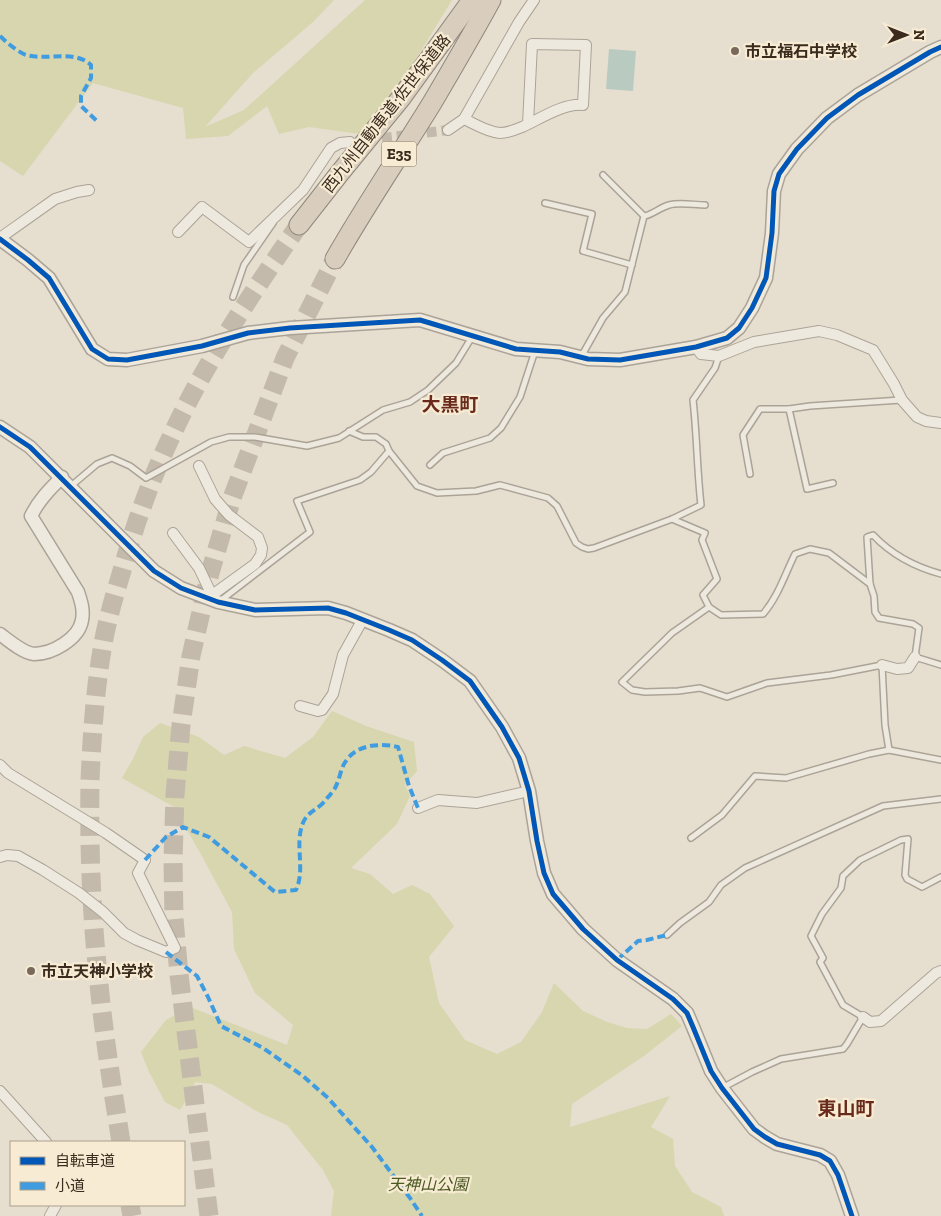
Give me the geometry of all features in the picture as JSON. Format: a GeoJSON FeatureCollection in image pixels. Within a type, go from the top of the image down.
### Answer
{"type":"FeatureCollection","features":[{"type":"Feature","properties":{"kind":"highway"},"geometry":{"type":"LineString","coordinates":[[446,36],[464,0]]}},
{"type":"Feature","properties":{"kind":"highway","name":"西九州自動車道;佐世保道路"},"geometry":{"type":"LineString","coordinates":[[299,225],[401,98],[472,0]]}},
{"type":"Feature","properties":{"kind":"highway","name":"西九州自動車道;佐世保道路"},"geometry":{"type":"LineString","coordinates":[[334,259],[431,104],[491,0]]}},
{"type":"Feature","properties":{"kind":"highway"},"geometry":{"type":"LineString","coordinates":[[464,49],[504,0]]}},
{"type":"Feature","properties":{"kind":"street"},"geometry":{"type":"LineString","coordinates":[[448,130],[464,119],[519,22],[534,0]]}},
{"type":"Feature","properties":{"kind":"street"},"geometry":{"type":"LineString","coordinates":[[464,119],[486,130],[500,133],[515,130],[528,124],[566,106],[574,104],[583,105],[586,44],[532,44],[528,124]]}},
{"type":"Feature","properties":{"kind":"street"},"geometry":{"type":"LineString","coordinates":[[89,190],[76,192],[55,200],[0,239],[49,278],[92,349],[108,359],[137,359],[202,346],[248,333],[290,328],[420,320],[516,349],[560,352],[588,359],[620,360],[696,346],[727,338],[739,328],[752,308],[766,278],[772,233],[774,190],[779,174],[797,149],[826,118],[858,95],[941,47]]}},
{"type":"Feature","properties":{"kind":"street"},"geometry":{"type":"LineString","coordinates":[[178,232],[202,207],[248,242],[303,190],[331,148],[350,142]]}},
{"type":"Feature","properties":{"kind":"street"},"geometry":{"type":"LineString","coordinates":[[696,346],[701,354],[719,356],[754,342],[819,331],[837,335],[873,350],[902,400],[917,417],[926,421],[941,423]]}},
{"type":"Feature","properties":{"kind":"street"},"geometry":{"type":"LineString","coordinates":[[0,427],[30,447],[154,571],[181,588],[213,600],[255,610],[328,608],[363,619],[412,640],[470,681],[502,727],[520,758],[529,791],[544,873],[553,894],[583,928],[617,960],[673,999],[687,1013],[711,1071],[754,1129],[777,1144],[820,1155],[830,1161],[838,1175],[852,1216]]}},
{"type":"Feature","properties":{"kind":"street"},"geometry":{"type":"LineString","coordinates":[[199,466],[215,499],[230,515],[258,537],[262,548],[261,555],[255,564],[213,600]]}},
{"type":"Feature","properties":{"kind":"street"},"geometry":{"type":"LineString","coordinates":[[0,634],[14,646],[32,654],[50,651],[65,643],[76,634],[82,620],[82,606],[78,592],[31,516],[45,493],[66,482]]}},
{"type":"Feature","properties":{"kind":"street"},"geometry":{"type":"LineString","coordinates":[[173,533],[199,568],[213,600]]}},
{"type":"Feature","properties":{"kind":"street"},"geometry":{"type":"LineString","coordinates":[[300,706],[318,711],[322,710],[332,694],[343,655],[363,619]]}},
{"type":"Feature","properties":{"kind":"street"},"geometry":{"type":"LineString","coordinates":[[882,665],[897,669],[908,668],[915,657]]}},
{"type":"Feature","properties":{"kind":"street"},"geometry":{"type":"LineString","coordinates":[[0,765],[8,773],[106,833],[145,860],[138,873],[175,948],[166,952],[137,940],[124,933],[103,912],[79,893],[44,870],[18,856],[7,855],[0,857]]}},
{"type":"Feature","properties":{"kind":"street"},"geometry":{"type":"LineString","coordinates":[[418,808],[438,800],[477,803],[529,791]]}},
{"type":"Feature","properties":{"kind":"street"},"geometry":{"type":"LineString","coordinates":[[863,1017],[870,1022],[881,1021],[941,971]]}},
{"type":"Feature","properties":{"kind":"street"},"geometry":{"type":"LineString","coordinates":[[0,1091],[45,1141]]}},
{"type":"Feature","properties":{"kind":"lane"},"geometry":{"type":"LineString","coordinates":[[603,175],[644,216]]}},
{"type":"Feature","properties":{"kind":"lane"},"geometry":{"type":"LineString","coordinates":[[545,203],[592,214],[584,251],[632,264]]}},
{"type":"Feature","properties":{"kind":"lane"},"geometry":{"type":"LineString","coordinates":[[644,216],[670,205],[705,205]]}},
{"type":"Feature","properties":{"kind":"lane"},"geometry":{"type":"LineString","coordinates":[[233,297],[244,264],[280,212]]}},
{"type":"Feature","properties":{"kind":"lane"},"geometry":{"type":"LineString","coordinates":[[581,357],[603,318],[625,292],[644,216]]}},
{"type":"Feature","properties":{"kind":"lane"},"geometry":{"type":"LineString","coordinates":[[66,482],[97,464],[112,458],[130,466],[146,478],[212,442],[229,437],[255,437],[307,446],[339,438],[383,410],[410,402],[428,390],[456,363],[472,336]]}},
{"type":"Feature","properties":{"kind":"lane"},"geometry":{"type":"LineString","coordinates":[[430,465],[443,453],[490,438],[502,428],[520,397],[536,350]]}},
{"type":"Feature","properties":{"kind":"lane"},"geometry":{"type":"LineString","coordinates":[[349,431],[363,437],[376,437],[386,444],[389,451],[417,486],[437,493],[476,491],[500,485],[548,498],[557,506],[576,543],[588,549],[594,548],[672,519],[701,505],[692,400],[715,368],[719,356]]}},
{"type":"Feature","properties":{"kind":"lane"},"geometry":{"type":"LineString","coordinates":[[750,474],[743,435],[760,409],[789,409],[902,400]]}},
{"type":"Feature","properties":{"kind":"lane"},"geometry":{"type":"LineString","coordinates":[[789,409],[807,489],[833,483]]}},
{"type":"Feature","properties":{"kind":"lane"},"geometry":{"type":"LineString","coordinates":[[213,600],[310,532],[297,501],[360,480],[371,472],[389,451]]}},
{"type":"Feature","properties":{"kind":"lane"},"geometry":{"type":"LineString","coordinates":[[672,519],[705,533],[702,540],[717,578],[704,595],[709,607],[722,615],[763,614],[774,597],[795,554],[810,549],[829,553],[870,584]]}},
{"type":"Feature","properties":{"kind":"lane"},"geometry":{"type":"LineString","coordinates":[[941,574],[920,568],[902,558],[884,546],[874,535],[867,537],[870,584],[879,618],[913,624],[919,628],[915,657],[941,665]]}},
{"type":"Feature","properties":{"kind":"lane"},"geometry":{"type":"LineString","coordinates":[[709,607],[672,633],[622,682],[632,690],[645,692],[700,688],[727,697],[767,683],[831,675],[882,665],[885,726],[890,750]]}},
{"type":"Feature","properties":{"kind":"lane"},"geometry":{"type":"LineString","coordinates":[[690,838],[722,815],[755,776],[786,778],[869,754],[890,750],[941,760]]}},
{"type":"Feature","properties":{"kind":"lane"},"geometry":{"type":"LineString","coordinates":[[667,935],[709,902],[721,884],[745,868],[883,806],[941,799]]}},
{"type":"Feature","properties":{"kind":"lane"},"geometry":{"type":"LineString","coordinates":[[722,1088],[781,1059],[843,1049],[847,1044],[863,1017],[843,1005],[820,962],[824,958],[811,936],[822,914],[841,888],[844,876],[860,860],[901,840],[908,839],[905,875],[907,879],[922,887],[941,877]]}},
{"type":"Feature","properties":{"kind":"green space"},"geometry":{"type":"Polygon","coordinates":[[[0,0],[334,0],[313,22],[252,74],[205,127],[244,110],[365,0],[452,0],[411,67],[360,134],[309,127],[279,134],[267,106],[228,136],[186,139],[183,108],[93,83],[23,176],[0,161],[0,0]]]}},
{"type":"Feature","properties":{"kind":"green space","name":"天神山公園"},"geometry":{"type":"Polygon","coordinates":[[[332,711],[366,726],[414,742],[417,771],[405,785],[410,796],[397,824],[351,868],[370,874],[393,894],[412,885],[430,894],[454,926],[429,957],[439,1003],[465,1040],[497,1054],[521,1042],[542,1012],[554,983],[583,1011],[607,1022],[627,1028],[647,1029],[671,1014],[682,1026],[644,1056],[572,1104],[570,1127],[670,1096],[651,1127],[673,1139],[675,1166],[692,1192],[721,1207],[724,1216],[331,1216],[334,1191],[323,1170],[287,1125],[258,1112],[212,1084],[195,1082],[180,1110],[165,1102],[141,1052],[166,1020],[190,1007],[287,1045],[293,1025],[255,993],[234,949],[232,912],[174,807],[122,778],[143,737],[160,723],[199,737],[224,755],[244,746],[285,758],[313,737],[332,711]]]}},
{"type":"Feature","properties":{"kind":"shaded area"},"geometry":{"type":"Polygon","coordinates":[[[609,49],[636,51],[633,91],[606,89],[609,49]]]}},
{"type":"Feature","properties":{"kind":"tunnel"},"geometry":{"type":"LineString","coordinates":[[367,140],[448,130]]}},
{"type":"Feature","properties":{"kind":"tunnel"},"geometry":{"type":"LineString","coordinates":[[121,1141],[100,995],[91,877],[90,780],[94,712],[105,635],[126,556],[149,487],[184,409],[214,355],[247,302],[299,225]]}},
{"type":"Feature","properties":{"kind":"tunnel"},"geometry":{"type":"LineString","coordinates":[[209,1216],[179,975],[174,919],[175,795],[181,725],[191,656],[210,573],[232,498],[285,358],[335,259]]}},
{"type":"Feature","properties":{"kind":"tunnel"},"geometry":{"type":"LineString","coordinates":[[130,1206],[132,1216]]}},
{"type":"Feature","properties":{"kind":"marked path"},"geometry":{"type":"LineString","coordinates":[[0,36],[26,55],[68,56],[84,60],[91,65],[91,78],[81,96],[81,106],[99,123]]}},
{"type":"Feature","properties":{"kind":"marked path"},"geometry":{"type":"LineString","coordinates":[[145,860],[166,837],[183,827],[209,837],[275,892],[296,890],[300,875],[299,845],[301,829],[305,820],[330,795],[343,766],[351,755],[370,746],[398,747],[409,786],[418,808]]}},
{"type":"Feature","properties":{"kind":"marked path"},"geometry":{"type":"LineString","coordinates":[[617,960],[638,941],[667,935]]}},
{"type":"Feature","properties":{"kind":"marked path"},"geometry":{"type":"LineString","coordinates":[[166,952],[197,976],[221,1026],[263,1048],[303,1076],[328,1098],[372,1147],[422,1216]]}},
{"type":"Feature","properties":{"kind":"cycle path"},"geometry":{"type":"LineString","coordinates":[[0,239],[49,278],[92,349],[108,359],[127,360],[202,346],[248,333],[290,328],[420,320],[516,349],[560,352],[588,359],[620,360],[696,347],[727,338],[739,328],[752,308],[766,278],[772,233],[774,191],[779,174],[797,149],[827,118],[858,95],[941,47]]}},
{"type":"Feature","properties":{"kind":"cycle path"},"geometry":{"type":"LineString","coordinates":[[0,427],[30,447],[154,571],[181,588],[218,602],[255,610],[328,608],[346,613],[412,640],[470,681],[502,727],[519,758],[529,791],[544,873],[553,894],[583,929],[617,960],[673,999],[687,1013],[711,1071],[754,1129],[777,1144],[820,1155],[830,1161],[838,1175],[852,1216]]}},
{"type":"Feature","properties":{"kind":"place","name":"市立福石中学校"},"geometry":{"type":"Point","coordinates":[735,51]}},
{"type":"Feature","properties":{"kind":"place","name":"市立天神小学校"},"geometry":{"type":"Point","coordinates":[31,971]}},
{"type":"Feature","properties":{"kind":"district","name":"大黒町"},"geometry":{"type":"Point","coordinates":[450,404]}},
{"type":"Feature","properties":{"kind":"district","name":"東山町"},"geometry":{"type":"Point","coordinates":[846,1108]}}]}
